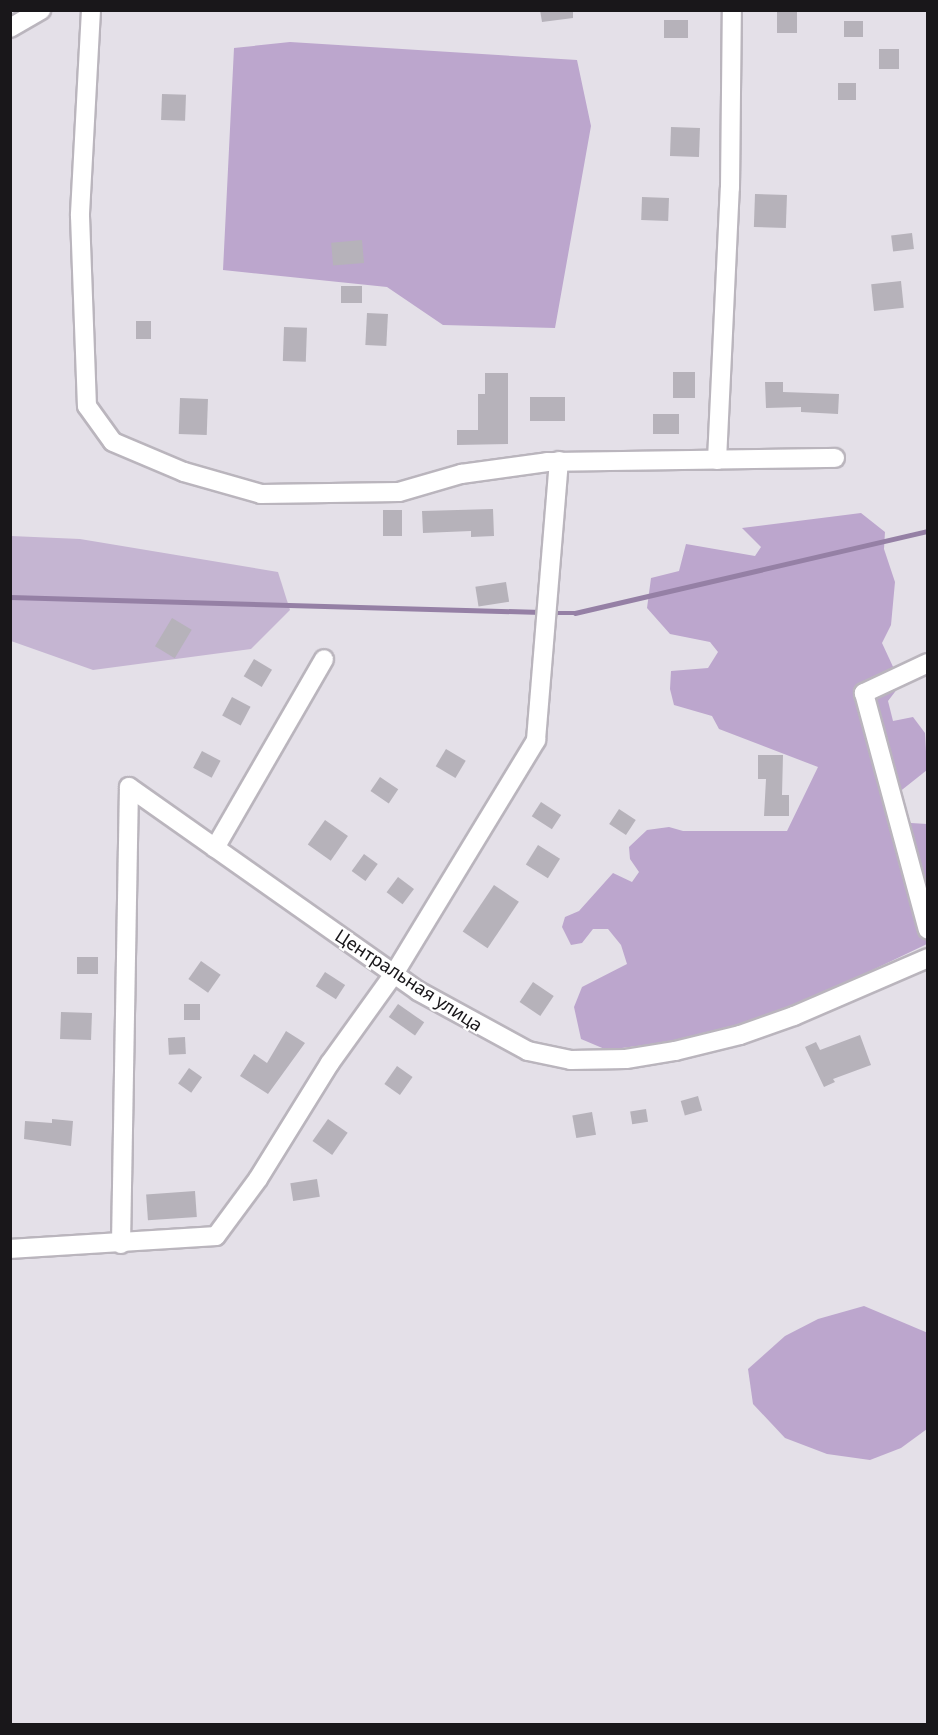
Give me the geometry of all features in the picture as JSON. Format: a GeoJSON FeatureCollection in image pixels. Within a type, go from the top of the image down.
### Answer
{"type":"FeatureCollection","features":[{"type":"Feature","properties":{"kind":"street"},"geometry":{"type":"LineString","coordinates":[[10,28],[41,10]]}},
{"type":"Feature","properties":{"kind":"street"},"geometry":{"type":"LineString","coordinates":[[91,10],[80,216],[87,406],[113,442],[184,472],[261,494],[399,492],[461,474],[560,461],[835,458]]}},
{"type":"Feature","properties":{"kind":"street"},"geometry":{"type":"LineString","coordinates":[[717,460],[730,188],[732,10]]}},
{"type":"Feature","properties":{"kind":"street"},"geometry":{"type":"LineString","coordinates":[[10,1249],[121,1244],[216,1236],[394,974],[536,740],[560,461]]}},
{"type":"Feature","properties":{"kind":"street"},"geometry":{"type":"LineString","coordinates":[[215,848],[324,659]]}},
{"type":"Feature","properties":{"kind":"street"},"geometry":{"type":"LineString","coordinates":[[927,663],[864,693],[927,930]]}},
{"type":"Feature","properties":{"kind":"street","name":"Центральная улица"},"geometry":{"type":"LineString","coordinates":[[121,1244],[129,787],[394,974],[470,1023],[528,1051],[571,1060],[593,1060],[675,1051],[740,1035],[927,958]]}},
{"type":"Feature","properties":{"kind":"shaded area"},"geometry":{"type":"Polygon","coordinates":[[[290,42],[577,60],[591,126],[555,328],[443,325],[387,287],[223,270],[234,48],[290,42]]]}},
{"type":"Feature","properties":{"kind":"shaded area"},"geometry":{"type":"Polygon","coordinates":[[[861,513],[885,532],[884,549],[895,582],[891,625],[882,643],[901,684],[888,701],[893,721],[913,717],[925,733],[927,770],[898,793],[894,808],[911,823],[927,824],[927,944],[812,999],[750,1023],[675,1041],[607,1050],[581,1039],[574,1007],[582,987],[627,964],[621,945],[608,929],[593,929],[582,943],[571,945],[562,927],[565,917],[579,911],[613,873],[632,882],[639,872],[630,859],[629,847],[647,830],[669,827],[683,831],[787,831],[818,767],[719,729],[712,716],[674,705],[670,689],[671,671],[708,668],[718,652],[710,642],[670,634],[647,608],[651,578],[679,571],[686,544],[755,556],[761,547],[742,528],[861,513]]]}},
{"type":"Feature","properties":{"kind":"shaded area"},"geometry":{"type":"Polygon","coordinates":[[[11,536],[80,539],[278,572],[290,610],[251,649],[93,670],[11,641],[11,536]]]}},
{"type":"Feature","properties":{"kind":"shaded area"},"geometry":{"type":"Polygon","coordinates":[[[864,1306],[928,1333],[927,1429],[901,1448],[870,1460],[827,1454],[785,1438],[753,1404],[748,1369],[785,1336],[818,1319],[864,1306]]]}},
{"type":"Feature","properties":{"kind":"building"},"geometry":{"type":"Polygon","coordinates":[[[540,10],[573,10],[573,18],[542,22],[540,10]]]}},
{"type":"Feature","properties":{"kind":"building"},"geometry":{"type":"Polygon","coordinates":[[[777,12],[797,12],[797,33],[777,33],[777,12]]]}},
{"type":"Feature","properties":{"kind":"building"},"geometry":{"type":"Polygon","coordinates":[[[664,20],[688,20],[688,38],[664,38],[664,20]]]}},
{"type":"Feature","properties":{"kind":"building"},"geometry":{"type":"Polygon","coordinates":[[[844,21],[863,21],[863,37],[844,37],[844,21]]]}},
{"type":"Feature","properties":{"kind":"building"},"geometry":{"type":"Polygon","coordinates":[[[879,49],[899,49],[899,69],[879,69],[879,49]]]}},
{"type":"Feature","properties":{"kind":"building"},"geometry":{"type":"Polygon","coordinates":[[[838,83],[856,83],[856,100],[838,100],[838,83]]]}},
{"type":"Feature","properties":{"kind":"building"},"geometry":{"type":"Polygon","coordinates":[[[162,94],[186,95],[185,121],[161,120],[162,94]]]}},
{"type":"Feature","properties":{"kind":"building"},"geometry":{"type":"Polygon","coordinates":[[[671,127],[700,128],[699,157],[670,156],[671,127]]]}},
{"type":"Feature","properties":{"kind":"building"},"geometry":{"type":"Polygon","coordinates":[[[755,194],[787,195],[786,228],[754,227],[755,194]]]}},
{"type":"Feature","properties":{"kind":"building"},"geometry":{"type":"Polygon","coordinates":[[[642,197],[669,198],[668,221],[641,220],[642,197]]]}},
{"type":"Feature","properties":{"kind":"building"},"geometry":{"type":"Polygon","coordinates":[[[912,233],[914,249],[893,251],[891,236],[912,233]]]}},
{"type":"Feature","properties":{"kind":"building"},"geometry":{"type":"Polygon","coordinates":[[[362,240],[364,263],[333,266],[331,243],[362,240]]]}},
{"type":"Feature","properties":{"kind":"building"},"geometry":{"type":"Polygon","coordinates":[[[901,281],[904,308],[874,311],[871,284],[901,281]]]}},
{"type":"Feature","properties":{"kind":"building"},"geometry":{"type":"Polygon","coordinates":[[[341,286],[362,286],[362,303],[341,303],[341,286]]]}},
{"type":"Feature","properties":{"kind":"building"},"geometry":{"type":"Polygon","coordinates":[[[367,313],[388,314],[386,346],[365,345],[367,313]]]}},
{"type":"Feature","properties":{"kind":"building"},"geometry":{"type":"Polygon","coordinates":[[[136,321],[151,321],[151,339],[136,339],[136,321]]]}},
{"type":"Feature","properties":{"kind":"building"},"geometry":{"type":"Polygon","coordinates":[[[284,327],[307,328],[306,362],[283,361],[284,327]]]}},
{"type":"Feature","properties":{"kind":"building"},"geometry":{"type":"Polygon","coordinates":[[[673,372],[695,372],[695,398],[673,398],[673,372]]]}},
{"type":"Feature","properties":{"kind":"building"},"geometry":{"type":"Polygon","coordinates":[[[485,373],[508,373],[508,444],[457,445],[457,430],[478,430],[478,394],[485,394],[485,373]]]}},
{"type":"Feature","properties":{"kind":"building"},"geometry":{"type":"Polygon","coordinates":[[[765,382],[783,382],[783,392],[839,394],[838,414],[801,412],[801,407],[766,408],[765,382]]]}},
{"type":"Feature","properties":{"kind":"building"},"geometry":{"type":"Polygon","coordinates":[[[530,397],[565,397],[565,421],[530,421],[530,397]]]}},
{"type":"Feature","properties":{"kind":"building"},"geometry":{"type":"Polygon","coordinates":[[[180,398],[208,399],[207,435],[179,434],[180,398]]]}},
{"type":"Feature","properties":{"kind":"building"},"geometry":{"type":"Polygon","coordinates":[[[653,414],[679,414],[679,434],[653,434],[653,414]]]}},
{"type":"Feature","properties":{"kind":"building"},"geometry":{"type":"Polygon","coordinates":[[[493,509],[494,536],[471,537],[471,531],[423,533],[422,511],[493,509]]]}},
{"type":"Feature","properties":{"kind":"building"},"geometry":{"type":"Polygon","coordinates":[[[383,510],[402,510],[402,536],[383,536],[383,510]]]}},
{"type":"Feature","properties":{"kind":"building"},"geometry":{"type":"Polygon","coordinates":[[[506,582],[509,602],[479,607],[475,587],[506,582]]]}},
{"type":"Feature","properties":{"kind":"building"},"geometry":{"type":"Polygon","coordinates":[[[172,618],[192,630],[175,658],[155,646],[172,618]]]}},
{"type":"Feature","properties":{"kind":"building"},"geometry":{"type":"Polygon","coordinates":[[[254,659],[272,670],[262,687],[244,676],[254,659]]]}},
{"type":"Feature","properties":{"kind":"building"},"geometry":{"type":"Polygon","coordinates":[[[232,697],[251,707],[241,725],[222,716],[232,697]]]}},
{"type":"Feature","properties":{"kind":"building"},"geometry":{"type":"Polygon","coordinates":[[[446,749],[466,761],[455,778],[436,766],[446,749]]]}},
{"type":"Feature","properties":{"kind":"building"},"geometry":{"type":"Polygon","coordinates":[[[202,751],[221,761],[212,778],[193,768],[202,751]]]}},
{"type":"Feature","properties":{"kind":"building"},"geometry":{"type":"Polygon","coordinates":[[[758,755],[783,755],[782,795],[789,795],[789,816],[764,816],[766,779],[758,779],[758,755]]]}},
{"type":"Feature","properties":{"kind":"building"},"geometry":{"type":"Polygon","coordinates":[[[380,777],[398,789],[389,803],[370,791],[380,777]]]}},
{"type":"Feature","properties":{"kind":"building"},"geometry":{"type":"Polygon","coordinates":[[[541,802],[561,815],[552,829],[532,816],[541,802]]]}},
{"type":"Feature","properties":{"kind":"building"},"geometry":{"type":"Polygon","coordinates":[[[619,809],[636,820],[626,835],[609,824],[619,809]]]}},
{"type":"Feature","properties":{"kind":"building"},"geometry":{"type":"Polygon","coordinates":[[[325,820],[348,836],[331,861],[308,845],[325,820]]]}},
{"type":"Feature","properties":{"kind":"building"},"geometry":{"type":"Polygon","coordinates":[[[538,845],[560,859],[548,878],[526,865],[538,845]]]}},
{"type":"Feature","properties":{"kind":"building"},"geometry":{"type":"Polygon","coordinates":[[[364,854],[378,864],[365,881],[352,871],[364,854]]]}},
{"type":"Feature","properties":{"kind":"building"},"geometry":{"type":"Polygon","coordinates":[[[398,877],[414,889],[403,904],[387,892],[398,877]]]}},
{"type":"Feature","properties":{"kind":"building"},"geometry":{"type":"Polygon","coordinates":[[[494,885],[519,902],[488,948],[463,931],[494,885]]]}},
{"type":"Feature","properties":{"kind":"building"},"geometry":{"type":"Polygon","coordinates":[[[77,957],[98,957],[98,974],[77,974],[77,957]]]}},
{"type":"Feature","properties":{"kind":"building"},"geometry":{"type":"Polygon","coordinates":[[[201,961],[221,975],[208,993],[188,979],[201,961]]]}},
{"type":"Feature","properties":{"kind":"building"},"geometry":{"type":"Polygon","coordinates":[[[325,972],[345,985],[336,999],[316,986],[325,972]]]}},
{"type":"Feature","properties":{"kind":"building"},"geometry":{"type":"Polygon","coordinates":[[[533,982],[554,996],[540,1016],[520,1002],[533,982]]]}},
{"type":"Feature","properties":{"kind":"building"},"geometry":{"type":"Polygon","coordinates":[[[184,1004],[200,1004],[200,1020],[184,1020],[184,1004]]]}},
{"type":"Feature","properties":{"kind":"building"},"geometry":{"type":"Polygon","coordinates":[[[398,1004],[424,1022],[415,1035],[389,1017],[398,1004]]]}},
{"type":"Feature","properties":{"kind":"building"},"geometry":{"type":"Polygon","coordinates":[[[61,1012],[92,1013],[91,1040],[60,1039],[61,1012]]]}},
{"type":"Feature","properties":{"kind":"building"},"geometry":{"type":"Polygon","coordinates":[[[286,1031],[305,1043],[268,1094],[240,1076],[254,1054],[267,1063],[286,1031]]]}},
{"type":"Feature","properties":{"kind":"building"},"geometry":{"type":"Polygon","coordinates":[[[860,1035],[871,1065],[833,1079],[835,1082],[824,1087],[805,1047],[816,1042],[820,1050],[860,1035]]]}},
{"type":"Feature","properties":{"kind":"building"},"geometry":{"type":"Polygon","coordinates":[[[185,1037],[186,1054],[169,1055],[168,1038],[185,1037]]]}},
{"type":"Feature","properties":{"kind":"building"},"geometry":{"type":"Polygon","coordinates":[[[397,1066],[413,1077],[400,1095],[384,1084],[397,1066]]]}},
{"type":"Feature","properties":{"kind":"building"},"geometry":{"type":"Polygon","coordinates":[[[189,1068],[202,1077],[191,1093],[178,1084],[189,1068]]]}},
{"type":"Feature","properties":{"kind":"building"},"geometry":{"type":"Polygon","coordinates":[[[698,1096],[702,1110],[685,1115],[681,1101],[698,1096]]]}},
{"type":"Feature","properties":{"kind":"building"},"geometry":{"type":"Polygon","coordinates":[[[646,1109],[648,1122],[632,1124],[630,1112],[646,1109]]]}},
{"type":"Feature","properties":{"kind":"building"},"geometry":{"type":"Polygon","coordinates":[[[592,1112],[596,1135],[576,1138],[572,1115],[592,1112]]]}},
{"type":"Feature","properties":{"kind":"building"},"geometry":{"type":"Polygon","coordinates":[[[52,1119],[73,1121],[71,1146],[24,1139],[25,1121],[52,1123],[52,1119]]]}},
{"type":"Feature","properties":{"kind":"building"},"geometry":{"type":"Polygon","coordinates":[[[328,1119],[348,1133],[332,1155],[313,1141],[328,1119]]]}},
{"type":"Feature","properties":{"kind":"building"},"geometry":{"type":"Polygon","coordinates":[[[317,1179],[320,1197],[293,1201],[290,1183],[317,1179]]]}},
{"type":"Feature","properties":{"kind":"building"},"geometry":{"type":"Polygon","coordinates":[[[195,1191],[197,1217],[148,1220],[146,1194],[195,1191]]]}},
{"type":"Feature","properties":{"kind":"waterway"},"geometry":{"type":"LineString","coordinates":[[550,613],[575,613],[928,531]]}},
{"type":"Feature","properties":{"kind":"waterway"},"geometry":{"type":"LineString","coordinates":[[10,597],[541,612]]}}]}
